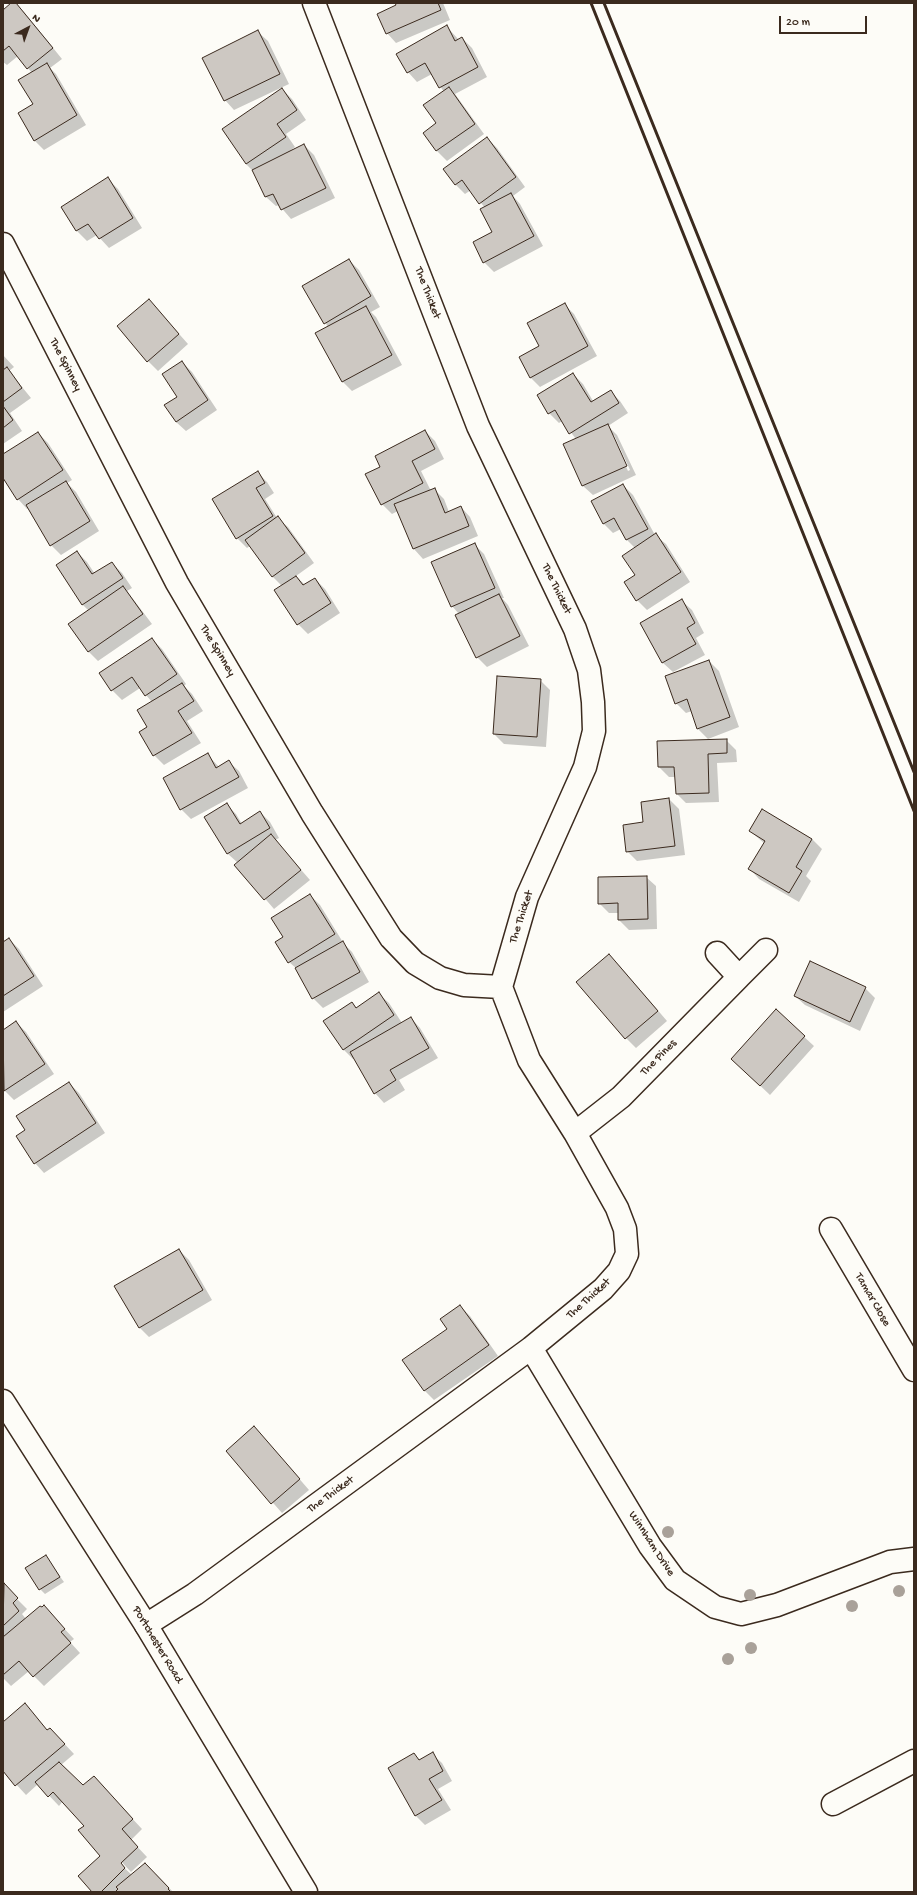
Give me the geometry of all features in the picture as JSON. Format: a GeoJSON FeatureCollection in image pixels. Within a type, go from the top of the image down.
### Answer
{"type":"FeatureCollection","features":[{"type":"Feature","properties":{"kind":"street","name":"The Thicket"},"geometry":{"type":"LineString","coordinates":[[146,1625],[196,1594],[531,1348],[603,1289],[619,1271],[627,1254],[625,1229],[617,1208],[575,1133],[528,1060],[500,987],[528,897],[584,767],[594,731],[593,702],[589,670],[575,629],[478,426],[314,3]]}},
{"type":"Feature","properties":{"kind":"street","name":"The Spinney"},"geometry":{"type":"LineString","coordinates":[[3,244],[176,583],[312,813],[391,938],[415,963],[440,978],[464,985],[500,987]]}},
{"type":"Feature","properties":{"kind":"street","name":"The Pines"},"geometry":{"type":"LineString","coordinates":[[575,1133],[621,1097],[766,950]]}},
{"type":"Feature","properties":{"kind":"street"},"geometry":{"type":"LineString","coordinates":[[718,954],[739,977]]}},
{"type":"Feature","properties":{"kind":"street","name":"Tamar Close"},"geometry":{"type":"LineString","coordinates":[[831,1229],[914,1370]]}},
{"type":"Feature","properties":{"kind":"street","name":"Winnham Drive"},"geometry":{"type":"LineString","coordinates":[[531,1348],[650,1546],[675,1580],[715,1607],[741,1614],[777,1605],[890,1562],[914,1559]]}},
{"type":"Feature","properties":{"kind":"street","name":"Portchester Road"},"geometry":{"type":"LineString","coordinates":[[3,1401],[146,1625],[306,1892]]}},
{"type":"Feature","properties":{"kind":"street"},"geometry":{"type":"LineString","coordinates":[[833,1804],[914,1761]]}},
{"type":"Feature","properties":{"kind":"building"},"geometry":{"type":"Polygon","coordinates":[[[11,3],[16,3],[53,48],[27,69],[9,46],[3,51],[3,10],[11,3]]]}},
{"type":"Feature","properties":{"kind":"building"},"geometry":{"type":"Polygon","coordinates":[[[395,3],[438,3],[441,10],[386,34],[377,14],[396,5],[395,3]]]}},
{"type":"Feature","properties":{"kind":"building"},"geometry":{"type":"Polygon","coordinates":[[[447,25],[455,41],[462,37],[478,67],[439,88],[425,63],[407,73],[396,54],[447,25]]]}},
{"type":"Feature","properties":{"kind":"building"},"geometry":{"type":"Polygon","coordinates":[[[258,30],[280,74],[224,101],[202,58],[258,30]]]}},
{"type":"Feature","properties":{"kind":"building"},"geometry":{"type":"Polygon","coordinates":[[[47,63],[77,115],[34,141],[18,113],[33,104],[18,80],[47,63]]]}},
{"type":"Feature","properties":{"kind":"building"},"geometry":{"type":"Polygon","coordinates":[[[449,87],[475,124],[436,151],[423,133],[436,123],[423,105],[449,87]]]}},
{"type":"Feature","properties":{"kind":"building"},"geometry":{"type":"Polygon","coordinates":[[[282,88],[297,110],[277,124],[286,137],[246,164],[222,129],[282,88]]]}},
{"type":"Feature","properties":{"kind":"building"},"geometry":{"type":"Polygon","coordinates":[[[487,137],[516,177],[479,204],[462,180],[455,185],[443,169],[487,137]]]}},
{"type":"Feature","properties":{"kind":"building"},"geometry":{"type":"Polygon","coordinates":[[[304,144],[326,188],[281,210],[273,194],[265,197],[252,170],[304,144]]]}},
{"type":"Feature","properties":{"kind":"building"},"geometry":{"type":"Polygon","coordinates":[[[108,177],[133,218],[99,239],[88,224],[76,231],[61,207],[108,177]]]}},
{"type":"Feature","properties":{"kind":"building"},"geometry":{"type":"Polygon","coordinates":[[[511,193],[534,236],[483,263],[473,242],[492,232],[480,209],[511,193]]]}},
{"type":"Feature","properties":{"kind":"building"},"geometry":{"type":"Polygon","coordinates":[[[349,259],[371,296],[324,324],[302,286],[349,259]]]}},
{"type":"Feature","properties":{"kind":"building"},"geometry":{"type":"Polygon","coordinates":[[[149,299],[179,334],[147,362],[117,326],[149,299]]]}},
{"type":"Feature","properties":{"kind":"building"},"geometry":{"type":"Polygon","coordinates":[[[565,303],[588,346],[530,378],[519,357],[539,346],[527,323],[565,303]]]}},
{"type":"Feature","properties":{"kind":"building"},"geometry":{"type":"Polygon","coordinates":[[[366,306],[392,355],[342,382],[315,333],[366,306]]]}},
{"type":"Feature","properties":{"kind":"building"},"geometry":{"type":"Polygon","coordinates":[[[182,361],[208,400],[176,422],[164,405],[177,397],[162,374],[182,361]]]}},
{"type":"Feature","properties":{"kind":"building"},"geometry":{"type":"Polygon","coordinates":[[[7,367],[22,388],[3,402],[3,370],[7,367]]]}},
{"type":"Feature","properties":{"kind":"building"},"geometry":{"type":"Polygon","coordinates":[[[573,373],[591,402],[611,390],[619,403],[569,434],[555,410],[548,414],[537,395],[573,373]]]}},
{"type":"Feature","properties":{"kind":"building"},"geometry":{"type":"Polygon","coordinates":[[[3,406],[13,420],[3,428],[3,406]]]}},
{"type":"Feature","properties":{"kind":"building"},"geometry":{"type":"Polygon","coordinates":[[[608,424],[627,466],[582,486],[563,444],[608,424]]]}},
{"type":"Feature","properties":{"kind":"building"},"geometry":{"type":"Polygon","coordinates":[[[425,430],[435,449],[412,461],[423,483],[381,505],[365,474],[380,467],[375,456],[425,430]]]}},
{"type":"Feature","properties":{"kind":"building"},"geometry":{"type":"Polygon","coordinates":[[[38,432],[63,470],[17,500],[3,478],[3,454],[38,432]]]}},
{"type":"Feature","properties":{"kind":"building"},"geometry":{"type":"Polygon","coordinates":[[[258,471],[265,483],[256,488],[273,516],[236,539],[212,499],[258,471]]]}},
{"type":"Feature","properties":{"kind":"building"},"geometry":{"type":"Polygon","coordinates":[[[66,481],[90,521],[50,546],[26,505],[66,481]]]}},
{"type":"Feature","properties":{"kind":"building"},"geometry":{"type":"Polygon","coordinates":[[[623,484],[648,529],[626,540],[614,518],[603,524],[591,501],[623,484]]]}},
{"type":"Feature","properties":{"kind":"building"},"geometry":{"type":"Polygon","coordinates":[[[435,488],[445,513],[461,506],[469,526],[413,549],[394,504],[435,488]]]}},
{"type":"Feature","properties":{"kind":"building"},"geometry":{"type":"Polygon","coordinates":[[[278,516],[305,553],[272,577],[245,540],[278,516]]]}},
{"type":"Feature","properties":{"kind":"building"},"geometry":{"type":"Polygon","coordinates":[[[656,533],[681,572],[636,601],[624,582],[635,575],[622,556],[656,533]]]}},
{"type":"Feature","properties":{"kind":"building"},"geometry":{"type":"Polygon","coordinates":[[[475,543],[495,588],[451,607],[431,562],[475,543]]]}},
{"type":"Feature","properties":{"kind":"building"},"geometry":{"type":"Polygon","coordinates":[[[77,551],[92,574],[112,562],[123,578],[82,605],[56,565],[77,551]]]}},
{"type":"Feature","properties":{"kind":"building"},"geometry":{"type":"Polygon","coordinates":[[[296,576],[303,585],[315,578],[331,603],[297,625],[274,590],[296,576]]]}},
{"type":"Feature","properties":{"kind":"building"},"geometry":{"type":"Polygon","coordinates":[[[123,586],[143,614],[88,652],[68,624],[123,586]]]}},
{"type":"Feature","properties":{"kind":"building"},"geometry":{"type":"Polygon","coordinates":[[[499,594],[520,636],[476,658],[455,615],[499,594]]]}},
{"type":"Feature","properties":{"kind":"building"},"geometry":{"type":"Polygon","coordinates":[[[682,599],[695,623],[687,628],[696,644],[662,663],[640,623],[682,599]]]}},
{"type":"Feature","properties":{"kind":"building"},"geometry":{"type":"Polygon","coordinates":[[[152,638],[177,674],[145,696],[132,677],[111,691],[99,673],[152,638]]]}},
{"type":"Feature","properties":{"kind":"building"},"geometry":{"type":"Polygon","coordinates":[[[709,660],[730,717],[697,729],[687,699],[675,704],[665,676],[709,660]]]}},
{"type":"Feature","properties":{"kind":"building"},"geometry":{"type":"Polygon","coordinates":[[[497,676],[541,679],[537,737],[493,734],[497,676]]]}},
{"type":"Feature","properties":{"kind":"building"},"geometry":{"type":"Polygon","coordinates":[[[182,683],[194,701],[178,711],[192,733],[153,756],[139,732],[147,727],[137,710],[182,683]]]}},
{"type":"Feature","properties":{"kind":"building"},"geometry":{"type":"Polygon","coordinates":[[[727,739],[727,753],[708,754],[709,793],[676,794],[674,767],[658,767],[657,741],[727,739]]]}},
{"type":"Feature","properties":{"kind":"building"},"geometry":{"type":"Polygon","coordinates":[[[208,753],[216,768],[229,760],[239,777],[180,810],[163,778],[208,753]]]}},
{"type":"Feature","properties":{"kind":"building"},"geometry":{"type":"Polygon","coordinates":[[[669,798],[675,846],[626,852],[623,825],[643,822],[641,802],[669,798]]]}},
{"type":"Feature","properties":{"kind":"building"},"geometry":{"type":"Polygon","coordinates":[[[227,803],[240,824],[260,811],[270,828],[227,854],[204,817],[227,803]]]}},
{"type":"Feature","properties":{"kind":"building"},"geometry":{"type":"Polygon","coordinates":[[[762,809],[812,839],[796,867],[802,871],[789,893],[748,869],[765,841],[749,831],[762,809]]]}},
{"type":"Feature","properties":{"kind":"building"},"geometry":{"type":"Polygon","coordinates":[[[271,834],[301,870],[264,900],[234,865],[271,834]]]}},
{"type":"Feature","properties":{"kind":"building"},"geometry":{"type":"Polygon","coordinates":[[[647,876],[648,919],[618,920],[618,903],[598,904],[598,877],[647,876]]]}},
{"type":"Feature","properties":{"kind":"building"},"geometry":{"type":"Polygon","coordinates":[[[310,894],[335,934],[288,963],[275,942],[283,937],[271,918],[310,894]]]}},
{"type":"Feature","properties":{"kind":"building"},"geometry":{"type":"Polygon","coordinates":[[[9,938],[34,976],[3,996],[3,942],[9,938]]]}},
{"type":"Feature","properties":{"kind":"building"},"geometry":{"type":"Polygon","coordinates":[[[343,941],[360,972],[312,999],[295,968],[343,941]]]}},
{"type":"Feature","properties":{"kind":"building"},"geometry":{"type":"Polygon","coordinates":[[[609,954],[658,1011],[625,1039],[576,982],[609,954]]]}},
{"type":"Feature","properties":{"kind":"building"},"geometry":{"type":"Polygon","coordinates":[[[810,961],[866,987],[850,1022],[794,996],[810,961]]]}},
{"type":"Feature","properties":{"kind":"building"},"geometry":{"type":"Polygon","coordinates":[[[379,992],[394,1015],[343,1050],[323,1021],[352,1002],[356,1008],[379,992]]]}},
{"type":"Feature","properties":{"kind":"building"},"geometry":{"type":"Polygon","coordinates":[[[776,1009],[805,1036],[760,1086],[731,1059],[776,1009]]]}},
{"type":"Feature","properties":{"kind":"building"},"geometry":{"type":"Polygon","coordinates":[[[411,1017],[429,1048],[390,1070],[396,1080],[374,1094],[350,1052],[411,1017]]]}},
{"type":"Feature","properties":{"kind":"building"},"geometry":{"type":"Polygon","coordinates":[[[16,1021],[45,1064],[4,1091],[3,1030],[16,1021]]]}},
{"type":"Feature","properties":{"kind":"building"},"geometry":{"type":"Polygon","coordinates":[[[69,1082],[96,1123],[34,1164],[16,1136],[25,1130],[16,1116],[69,1082]]]}},
{"type":"Feature","properties":{"kind":"building"},"geometry":{"type":"Polygon","coordinates":[[[179,1249],[203,1290],[139,1328],[114,1286],[179,1249]]]}},
{"type":"Feature","properties":{"kind":"building"},"geometry":{"type":"Polygon","coordinates":[[[460,1305],[489,1345],[424,1391],[402,1360],[447,1329],[440,1319],[460,1305]]]}},
{"type":"Feature","properties":{"kind":"building"},"geometry":{"type":"Polygon","coordinates":[[[254,1426],[300,1479],[271,1504],[226,1451],[254,1426]]]}},
{"type":"Feature","properties":{"kind":"building"},"geometry":{"type":"Polygon","coordinates":[[[46,1555],[60,1577],[39,1590],[25,1568],[46,1555]]]}},
{"type":"Feature","properties":{"kind":"building"},"geometry":{"type":"Polygon","coordinates":[[[4,1583],[18,1598],[13,1603],[19,1611],[3,1626],[4,1583]]]}},
{"type":"Feature","properties":{"kind":"building"},"geometry":{"type":"Polygon","coordinates":[[[44,1605],[65,1629],[61,1632],[71,1643],[33,1677],[19,1661],[3,1675],[3,1637],[40,1606],[42,1607],[44,1605]]]}},
{"type":"Feature","properties":{"kind":"building"},"geometry":{"type":"Polygon","coordinates":[[[25,1703],[47,1730],[50,1728],[65,1744],[15,1786],[3,1771],[3,1722],[25,1703]]]}},
{"type":"Feature","properties":{"kind":"building"},"geometry":{"type":"Polygon","coordinates":[[[433,1752],[443,1771],[429,1779],[442,1800],[415,1816],[388,1768],[414,1753],[419,1760],[433,1752]]]}},
{"type":"Feature","properties":{"kind":"building"},"geometry":{"type":"Polygon","coordinates":[[[59,1762],[83,1785],[94,1776],[133,1819],[122,1829],[138,1847],[121,1863],[125,1868],[101,1892],[92,1892],[78,1876],[100,1856],[78,1830],[84,1826],[53,1792],[48,1797],[35,1782],[59,1762]]]}},
{"type":"Feature","properties":{"kind":"building"},"geometry":{"type":"Polygon","coordinates":[[[145,1863],[171,1892],[115,1892],[118,1889],[116,1887],[145,1863]]]}},
{"type":"Feature","properties":{"kind":"railway"},"geometry":{"type":"LineString","coordinates":[[591,3],[914,811]]}},
{"type":"Feature","properties":{"kind":"railway"},"geometry":{"type":"LineString","coordinates":[[604,3],[914,772]]}}]}
